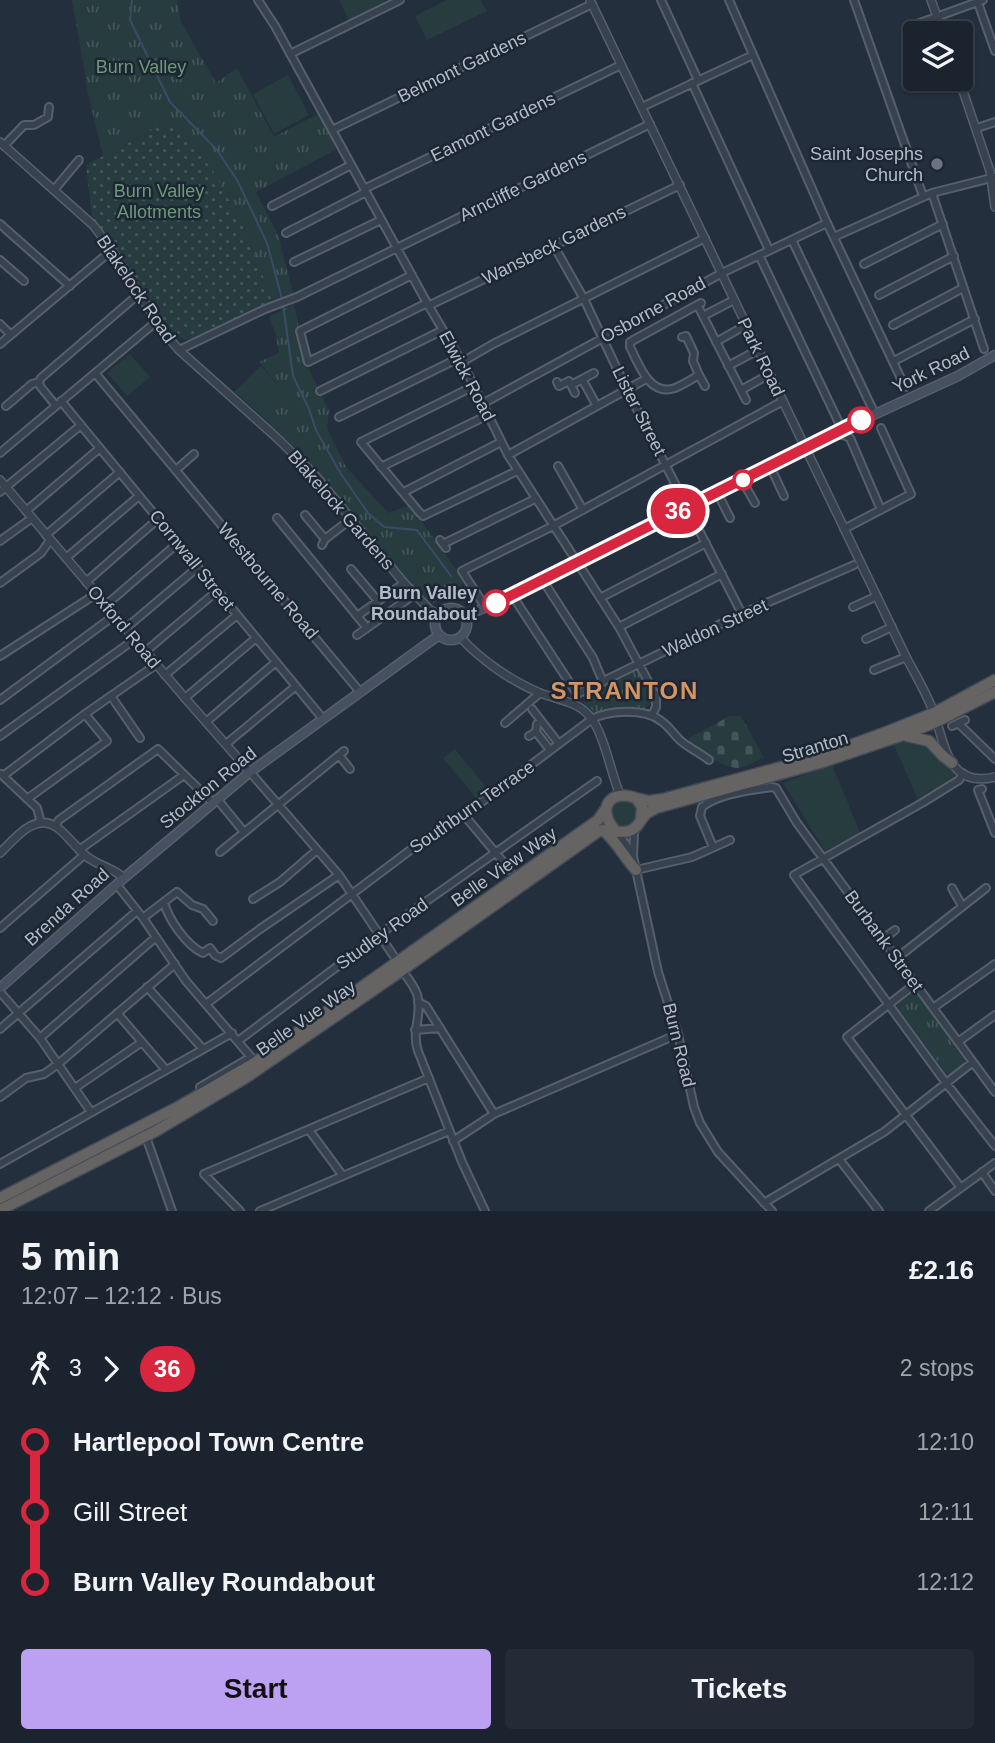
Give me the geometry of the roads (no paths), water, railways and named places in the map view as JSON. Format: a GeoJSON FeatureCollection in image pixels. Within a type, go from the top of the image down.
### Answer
{"type":"FeatureCollection","features":[{"type":"Feature","properties":{"kind":"highway"},"geometry":{"type":"LineString","coordinates":[[935,718],[995,680]]}},
{"type":"Feature","properties":{"kind":"highway","name":"Stranton"},"geometry":{"type":"LineString","coordinates":[[639,823],[646,814],[656,808],[820,764],[904,735],[995,691]]}},
{"type":"Feature","properties":{"kind":"highway","name":"Stranton"},"geometry":{"type":"LineString","coordinates":[[636,798],[653,801],[792,765],[935,718]]}},
{"type":"Feature","properties":{"kind":"highway"},"geometry":{"type":"LineString","coordinates":[[904,735],[929,741],[952,763]]}},
{"type":"Feature","properties":{"kind":"highway"},"geometry":{"type":"LineString","coordinates":[[603,830],[627,832],[639,823],[642,807],[636,798],[620,795],[610,800],[605,810],[608,823],[616,831]]}},
{"type":"Feature","properties":{"kind":"highway","name":"Belle View Way"},"geometry":{"type":"LineString","coordinates":[[418,946],[597,821],[605,810]]}},
{"type":"Feature","properties":{"kind":"highway"},"geometry":{"type":"LineString","coordinates":[[603,830],[619,845],[636,870]]}},
{"type":"Feature","properties":{"kind":"highway","name":"Belle Vue Way"},"geometry":{"type":"LineString","coordinates":[[397,962],[603,830]]}},
{"type":"Feature","properties":{"kind":"highway","name":"Belle Vue Way"},"geometry":{"type":"LineString","coordinates":[[0,1210],[144,1131],[254,1063],[418,946]]}},
{"type":"Feature","properties":{"kind":"highway","name":"Belle Vue Way"},"geometry":{"type":"LineString","coordinates":[[0,1198],[144,1131]]}},
{"type":"Feature","properties":{"kind":"main road","name":"York Road"},"geometry":{"type":"LineString","coordinates":[[465,616],[486,608],[834,433],[927,391],[995,355]]}},
{"type":"Feature","properties":{"kind":"main road"},"geometry":{"type":"LineString","coordinates":[[447,608],[457,609],[467,620],[466,630],[460,637],[447,640],[439,635],[435,627],[438,614],[447,608]]}},
{"type":"Feature","properties":{"kind":"main road","name":"Stockton Road"},"geometry":{"type":"LineString","coordinates":[[124,878],[250,772],[439,635]]}},
{"type":"Feature","properties":{"kind":"main road","name":"Brenda Road"},"geometry":{"type":"LineString","coordinates":[[0,990],[124,878]]}},
{"type":"Feature","properties":{"kind":"street","name":"Elwick Road"},"geometry":{"type":"LineString","coordinates":[[258,0],[460,360],[517,471],[619,627],[656,696],[656,707],[652,715]]}},
{"type":"Feature","properties":{"kind":"street"},"geometry":{"type":"LineString","coordinates":[[290,54],[400,0]]}},
{"type":"Feature","properties":{"kind":"street"},"geometry":{"type":"LineString","coordinates":[[661,0],[769,250]]}},
{"type":"Feature","properties":{"kind":"street"},"geometry":{"type":"LineString","coordinates":[[729,0],[827,223],[905,387]]}},
{"type":"Feature","properties":{"kind":"street"},"geometry":{"type":"LineString","coordinates":[[853,0],[923,196]]}},
{"type":"Feature","properties":{"kind":"street"},"geometry":{"type":"LineString","coordinates":[[932,0],[938,21]]}},
{"type":"Feature","properties":{"kind":"street"},"geometry":{"type":"LineString","coordinates":[[926,21],[980,1],[995,51]]}},
{"type":"Feature","properties":{"kind":"street","name":"Park Road"},"geometry":{"type":"LineString","coordinates":[[591,2],[892,627],[935,718],[952,763]]}},
{"type":"Feature","properties":{"kind":"street","name":"Belmont Gardens"},"geometry":{"type":"LineString","coordinates":[[332,130],[591,2]]}},
{"type":"Feature","properties":{"kind":"street"},"geometry":{"type":"LineString","coordinates":[[642,107],[754,55]]}},
{"type":"Feature","properties":{"kind":"street","name":"Eamont Gardens"},"geometry":{"type":"LineString","coordinates":[[286,233],[365,190],[621,65]]}},
{"type":"Feature","properties":{"kind":"street"},"geometry":{"type":"LineString","coordinates":[[963,91],[993,178],[995,207]]}},
{"type":"Feature","properties":{"kind":"street"},"geometry":{"type":"LineString","coordinates":[[2,144],[24,125],[34,125],[48,117],[49,107]]}},
{"type":"Feature","properties":{"kind":"street"},"geometry":{"type":"LineString","coordinates":[[977,128],[995,122]]}},
{"type":"Feature","properties":{"kind":"street","name":"Arncliffe Gardens"},"geometry":{"type":"LineString","coordinates":[[179,350],[296,297],[650,124]]}},
{"type":"Feature","properties":{"kind":"street","name":"Blakelock Road"},"geometry":{"type":"LineString","coordinates":[[2,144],[93,225],[179,350]]}},
{"type":"Feature","properties":{"kind":"street"},"geometry":{"type":"LineString","coordinates":[[54,190],[79,160]]}},
{"type":"Feature","properties":{"kind":"street"},"geometry":{"type":"LineString","coordinates":[[272,206],[351,165]]}},
{"type":"Feature","properties":{"kind":"street"},"geometry":{"type":"LineString","coordinates":[[834,237],[923,196],[993,178]]}},
{"type":"Feature","properties":{"kind":"street","name":"Wansbeck Gardens"},"geometry":{"type":"LineString","coordinates":[[412,275],[300,331],[308,362],[680,185]]}},
{"type":"Feature","properties":{"kind":"street"},"geometry":{"type":"LineString","coordinates":[[932,193],[984,349]]}},
{"type":"Feature","properties":{"kind":"street"},"geometry":{"type":"LineString","coordinates":[[294,262],[381,220]]}},
{"type":"Feature","properties":{"kind":"street","name":"Osborne Road"},"geometry":{"type":"LineString","coordinates":[[482,404],[722,273],[827,223]]}},
{"type":"Feature","properties":{"kind":"street"},"geometry":{"type":"LineString","coordinates":[[864,264],[943,224]]}},
{"type":"Feature","properties":{"kind":"street"},"geometry":{"type":"LineString","coordinates":[[0,225],[70,286]]}},
{"type":"Feature","properties":{"kind":"street"},"geometry":{"type":"LineString","coordinates":[[339,417],[705,238]]}},
{"type":"Feature","properties":{"kind":"street"},"geometry":{"type":"LineString","coordinates":[[792,240],[872,408]]}},
{"type":"Feature","properties":{"kind":"street","name":"Lister Street"},"geometry":{"type":"LineString","coordinates":[[554,246],[584,299],[742,614]]}},
{"type":"Feature","properties":{"kind":"street"},"geometry":{"type":"LineString","coordinates":[[0,344],[112,250]]}},
{"type":"Feature","properties":{"kind":"street"},"geometry":{"type":"LineString","coordinates":[[759,255],[839,423]]}},
{"type":"Feature","properties":{"kind":"street"},"geometry":{"type":"LineString","coordinates":[[879,295],[954,257]]}},
{"type":"Feature","properties":{"kind":"street"},"geometry":{"type":"LineString","coordinates":[[0,260],[24,281]]}},
{"type":"Feature","properties":{"kind":"street"},"geometry":{"type":"LineString","coordinates":[[893,326],[963,288]]}},
{"type":"Feature","properties":{"kind":"street"},"geometry":{"type":"LineString","coordinates":[[6,406],[32,384],[39,382],[140,293]]}},
{"type":"Feature","properties":{"kind":"street"},"geometry":{"type":"LineString","coordinates":[[703,316],[734,300]]}},
{"type":"Feature","properties":{"kind":"street"},"geometry":{"type":"LineString","coordinates":[[699,375],[674,388],[658,388],[646,379],[630,342],[700,306],[746,400]]}},
{"type":"Feature","properties":{"kind":"street"},"geometry":{"type":"LineString","coordinates":[[894,361],[975,319]]}},
{"type":"Feature","properties":{"kind":"street"},"geometry":{"type":"LineString","coordinates":[[0,453],[157,321]]}},
{"type":"Feature","properties":{"kind":"street"},"geometry":{"type":"LineString","coordinates":[[0,324],[11,335]]}},
{"type":"Feature","properties":{"kind":"street"},"geometry":{"type":"LineString","coordinates":[[716,342],[746,325]]}},
{"type":"Feature","properties":{"kind":"street"},"geometry":{"type":"LineString","coordinates":[[320,391],[443,330]]}},
{"type":"Feature","properties":{"kind":"street"},"geometry":{"type":"LineString","coordinates":[[682,338],[686,336],[694,353],[693,361],[705,386]]}},
{"type":"Feature","properties":{"kind":"street","name":"Blakelock Gardens"},"geometry":{"type":"LineString","coordinates":[[179,350],[314,474],[404,583],[430,610],[438,614]]}},
{"type":"Feature","properties":{"kind":"street"},"geometry":{"type":"LineString","coordinates":[[728,366],[758,350]]}},
{"type":"Feature","properties":{"kind":"street","name":"Westbourne Road"},"geometry":{"type":"LineString","coordinates":[[95,373],[360,692]]}},
{"type":"Feature","properties":{"kind":"street"},"geometry":{"type":"LineString","coordinates":[[571,385],[594,373]]}},
{"type":"Feature","properties":{"kind":"street"},"geometry":{"type":"LineString","coordinates":[[741,390],[769,374]]}},
{"type":"Feature","properties":{"kind":"street"},"geometry":{"type":"LineString","coordinates":[[583,379],[597,407]]}},
{"type":"Feature","properties":{"kind":"street"},"geometry":{"type":"LineString","coordinates":[[508,455],[646,379]]}},
{"type":"Feature","properties":{"kind":"street"},"geometry":{"type":"LineString","coordinates":[[556,386],[569,381],[575,393]]}},
{"type":"Feature","properties":{"kind":"street","name":"Cornwall Street"},"geometry":{"type":"LineString","coordinates":[[39,382],[100,448],[323,719]]}},
{"type":"Feature","properties":{"kind":"street"},"geometry":{"type":"LineString","coordinates":[[474,386],[361,442],[421,515],[517,471]]}},
{"type":"Feature","properties":{"kind":"street"},"geometry":{"type":"LineString","coordinates":[[486,608],[462,572],[553,526],[783,401]]}},
{"type":"Feature","properties":{"kind":"street"},"geometry":{"type":"LineString","coordinates":[[381,467],[488,415]]}},
{"type":"Feature","properties":{"kind":"street"},"geometry":{"type":"LineString","coordinates":[[3,490],[80,425]]}},
{"type":"Feature","properties":{"kind":"street"},"geometry":{"type":"LineString","coordinates":[[845,529],[911,494],[881,428]]}},
{"type":"Feature","properties":{"kind":"street"},"geometry":{"type":"LineString","coordinates":[[834,433],[850,438],[881,510]]}},
{"type":"Feature","properties":{"kind":"street"},"geometry":{"type":"LineString","coordinates":[[404,492],[501,442]]}},
{"type":"Feature","properties":{"kind":"street"},"geometry":{"type":"LineString","coordinates":[[26,511],[100,448]]}},
{"type":"Feature","properties":{"kind":"street"},"geometry":{"type":"LineString","coordinates":[[176,470],[194,454]]}},
{"type":"Feature","properties":{"kind":"street"},"geometry":{"type":"LineString","coordinates":[[558,466],[583,510]]}},
{"type":"Feature","properties":{"kind":"street"},"geometry":{"type":"LineString","coordinates":[[769,466],[784,496]]}},
{"type":"Feature","properties":{"kind":"street"},"geometry":{"type":"LineString","coordinates":[[0,583],[41,553],[48,538],[120,472]]}},
{"type":"Feature","properties":{"kind":"street"},"geometry":{"type":"LineString","coordinates":[[557,483],[565,479]]}},
{"type":"Feature","properties":{"kind":"street","name":"Oxford Road"},"geometry":{"type":"LineString","coordinates":[[0,480],[3,490],[26,511],[250,772]]}},
{"type":"Feature","properties":{"kind":"street"},"geometry":{"type":"LineString","coordinates":[[747,489],[755,503]]}},
{"type":"Feature","properties":{"kind":"street"},"geometry":{"type":"LineString","coordinates":[[717,492],[730,518]]}},
{"type":"Feature","properties":{"kind":"street"},"geometry":{"type":"LineString","coordinates":[[66,558],[139,496]]}},
{"type":"Feature","properties":{"kind":"street"},"geometry":{"type":"LineString","coordinates":[[443,544],[535,499]]}},
{"type":"Feature","properties":{"kind":"street"},"geometry":{"type":"LineString","coordinates":[[305,515],[324,542],[351,519]]}},
{"type":"Feature","properties":{"kind":"street"},"geometry":{"type":"LineString","coordinates":[[277,518],[367,628]]}},
{"type":"Feature","properties":{"kind":"street"},"geometry":{"type":"LineString","coordinates":[[0,541],[32,519]]}},
{"type":"Feature","properties":{"kind":"street"},"geometry":{"type":"LineString","coordinates":[[86,582],[158,519]]}},
{"type":"Feature","properties":{"kind":"street"},"geometry":{"type":"LineString","coordinates":[[106,605],[178,543]]}},
{"type":"Feature","properties":{"kind":"street"},"geometry":{"type":"LineString","coordinates":[[600,598],[706,543]]}},
{"type":"Feature","properties":{"kind":"street","name":"Waldon Street"},"geometry":{"type":"LineString","coordinates":[[512,594],[577,694],[742,614],[854,565]]}},
{"type":"Feature","properties":{"kind":"street"},"geometry":{"type":"LineString","coordinates":[[126,628],[198,567]]}},
{"type":"Feature","properties":{"kind":"street"},"geometry":{"type":"LineString","coordinates":[[351,569],[378,601]]}},
{"type":"Feature","properties":{"kind":"street"},"geometry":{"type":"LineString","coordinates":[[619,627],[722,574]]}},
{"type":"Feature","properties":{"kind":"street"},"geometry":{"type":"LineString","coordinates":[[541,579],[593,658],[603,682]]}},
{"type":"Feature","properties":{"kind":"street"},"geometry":{"type":"LineString","coordinates":[[357,616],[404,583]]}},
{"type":"Feature","properties":{"kind":"street"},"geometry":{"type":"LineString","coordinates":[[146,651],[217,591]]}},
{"type":"Feature","properties":{"kind":"street"},"geometry":{"type":"LineString","coordinates":[[0,656],[96,594]]}},
{"type":"Feature","properties":{"kind":"street"},"geometry":{"type":"LineString","coordinates":[[357,635],[415,594]]}},
{"type":"Feature","properties":{"kind":"street"},"geometry":{"type":"LineString","coordinates":[[853,607],[877,596]]}},
{"type":"Feature","properties":{"kind":"street"},"geometry":{"type":"LineString","coordinates":[[0,700],[115,615]]}},
{"type":"Feature","properties":{"kind":"street"},"geometry":{"type":"LineString","coordinates":[[165,675],[237,615]]}},
{"type":"Feature","properties":{"kind":"street"},"geometry":{"type":"LineString","coordinates":[[866,639],[892,627]]}},
{"type":"Feature","properties":{"kind":"street"},"geometry":{"type":"LineString","coordinates":[[460,637],[472,650],[513,679],[540,693],[580,707],[592,719],[620,795]]}},
{"type":"Feature","properties":{"kind":"street"},"geometry":{"type":"LineString","coordinates":[[185,698],[256,638]]}},
{"type":"Feature","properties":{"kind":"street"},"geometry":{"type":"LineString","coordinates":[[0,736],[135,639]]}},
{"type":"Feature","properties":{"kind":"street"},"geometry":{"type":"LineString","coordinates":[[874,670],[906,657]]}},
{"type":"Feature","properties":{"kind":"street"},"geometry":{"type":"LineString","coordinates":[[206,722],[276,662]]}},
{"type":"Feature","properties":{"kind":"street"},"geometry":{"type":"LineString","coordinates":[[41,823],[37,808],[1,774],[157,664]]}},
{"type":"Feature","properties":{"kind":"street"},"geometry":{"type":"LineString","coordinates":[[226,744],[296,686]]}},
{"type":"Feature","properties":{"kind":"street"},"geometry":{"type":"LineString","coordinates":[[505,723],[540,693]]}},
{"type":"Feature","properties":{"kind":"street"},"geometry":{"type":"LineString","coordinates":[[111,696],[140,738]]}},
{"type":"Feature","properties":{"kind":"street"},"geometry":{"type":"LineString","coordinates":[[532,709],[559,744]]}},
{"type":"Feature","properties":{"kind":"street"},"geometry":{"type":"LineString","coordinates":[[592,719],[639,712],[652,715],[680,740],[709,760]]}},
{"type":"Feature","properties":{"kind":"street"},"geometry":{"type":"LineString","coordinates":[[27,799],[107,741],[85,714]]}},
{"type":"Feature","properties":{"kind":"street","name":"Southburn Terrace"},"geometry":{"type":"LineString","coordinates":[[206,1004],[592,719]]}},
{"type":"Feature","properties":{"kind":"street"},"geometry":{"type":"LineString","coordinates":[[965,720],[955,725],[995,759]]}},
{"type":"Feature","properties":{"kind":"street"},"geometry":{"type":"LineString","coordinates":[[534,731],[550,750]]}},
{"type":"Feature","properties":{"kind":"street"},"geometry":{"type":"LineString","coordinates":[[55,826],[59,820],[158,749],[215,801],[244,832]]}},
{"type":"Feature","properties":{"kind":"street"},"geometry":{"type":"LineString","coordinates":[[220,852],[342,753],[350,769]]}},
{"type":"Feature","properties":{"kind":"street"},"geometry":{"type":"LineString","coordinates":[[952,763],[963,773],[981,779],[995,777]]}},
{"type":"Feature","properties":{"kind":"street"},"geometry":{"type":"LineString","coordinates":[[250,772],[339,875],[413,985],[418,1002],[415,1044],[453,1141],[485,1211]]}},
{"type":"Feature","properties":{"kind":"street"},"geometry":{"type":"LineString","coordinates":[[963,773],[959,780],[922,803],[794,876],[995,1146]]}},
{"type":"Feature","properties":{"kind":"street"},"geometry":{"type":"LineString","coordinates":[[0,928],[82,852],[184,775]]}},
{"type":"Feature","properties":{"kind":"street","name":"Studley Road"},"geometry":{"type":"LineString","coordinates":[[238,1041],[380,935],[597,781]]}},
{"type":"Feature","properties":{"kind":"street","name":"Burbank Street"},"geometry":{"type":"LineString","coordinates":[[713,847],[701,816],[702,807],[719,798],[740,792],[776,788],[797,823],[995,1092]]}},
{"type":"Feature","properties":{"kind":"street"},"geometry":{"type":"LineString","coordinates":[[982,789],[978,790],[995,833]]}},
{"type":"Feature","properties":{"kind":"street"},"geometry":{"type":"LineString","coordinates":[[464,815],[510,870]]}},
{"type":"Feature","properties":{"kind":"street"},"geometry":{"type":"LineString","coordinates":[[0,853],[27,827],[41,823],[55,826],[82,852],[124,878]]}},
{"type":"Feature","properties":{"kind":"street","name":"Burn Road"},"geometry":{"type":"LineString","coordinates":[[639,823],[634,834],[633,856],[658,972],[678,1034],[694,1107],[700,1123],[718,1152],[772,1211]]}},
{"type":"Feature","properties":{"kind":"street","name":"Burn Road"},"geometry":{"type":"LineString","coordinates":[[616,831],[633,856]]}},
{"type":"Feature","properties":{"kind":"street"},"geometry":{"type":"LineString","coordinates":[[636,870],[692,857],[730,839]]}},
{"type":"Feature","properties":{"kind":"street"},"geometry":{"type":"LineString","coordinates":[[253,900],[280,882],[317,850]]}},
{"type":"Feature","properties":{"kind":"street"},"geometry":{"type":"LineString","coordinates":[[164,902],[172,922],[201,954],[210,948],[215,956],[220,958],[339,875]]}},
{"type":"Feature","properties":{"kind":"street"},"geometry":{"type":"LineString","coordinates":[[117,885],[186,981],[251,1057],[200,1087]]}},
{"type":"Feature","properties":{"kind":"street"},"geometry":{"type":"LineString","coordinates":[[952,888],[962,906]]}},
{"type":"Feature","properties":{"kind":"street"},"geometry":{"type":"LineString","coordinates":[[898,958],[986,888]]}},
{"type":"Feature","properties":{"kind":"street"},"geometry":{"type":"LineString","coordinates":[[142,918],[173,894],[180,894],[192,905],[203,909],[213,921]]}},
{"type":"Feature","properties":{"kind":"street"},"geometry":{"type":"LineString","coordinates":[[0,1029],[137,911]]}},
{"type":"Feature","properties":{"kind":"street"},"geometry":{"type":"LineString","coordinates":[[883,939],[895,930]]}},
{"type":"Feature","properties":{"kind":"street"},"geometry":{"type":"LineString","coordinates":[[40,1038],[156,937]]}},
{"type":"Feature","properties":{"kind":"street"},"geometry":{"type":"LineString","coordinates":[[0,1097],[26,1078],[44,1074],[58,1064],[175,964]]}},
{"type":"Feature","properties":{"kind":"street"},"geometry":{"type":"LineString","coordinates":[[933,1008],[995,964]]}},
{"type":"Feature","properties":{"kind":"street"},"geometry":{"type":"LineString","coordinates":[[915,984],[847,1037],[961,1188]]}},
{"type":"Feature","properties":{"kind":"street"},"geometry":{"type":"LineString","coordinates":[[147,988],[203,1049]]}},
{"type":"Feature","properties":{"kind":"street"},"geometry":{"type":"LineString","coordinates":[[0,990],[40,1038],[92,1112]]}},
{"type":"Feature","properties":{"kind":"street"},"geometry":{"type":"LineString","coordinates":[[418,1002],[426,1006],[494,1114]]}},
{"type":"Feature","properties":{"kind":"street"},"geometry":{"type":"LineString","coordinates":[[117,1013],[166,1070]]}},
{"type":"Feature","properties":{"kind":"street"},"geometry":{"type":"LineString","coordinates":[[958,1042],[995,1015]]}},
{"type":"Feature","properties":{"kind":"street"},"geometry":{"type":"LineString","coordinates":[[415,1030],[440,1028]]}},
{"type":"Feature","properties":{"kind":"street"},"geometry":{"type":"LineString","coordinates":[[0,1164],[232,1033]]}},
{"type":"Feature","properties":{"kind":"street"},"geometry":{"type":"LineString","coordinates":[[453,1141],[494,1114],[678,1034]]}},
{"type":"Feature","properties":{"kind":"street"},"geometry":{"type":"LineString","coordinates":[[75,1088],[142,1042]]}},
{"type":"Feature","properties":{"kind":"street"},"geometry":{"type":"LineString","coordinates":[[764,1203],[884,1132],[973,1062]]}},
{"type":"Feature","properties":{"kind":"street"},"geometry":{"type":"LineString","coordinates":[[240,1211],[204,1174],[429,1078]]}},
{"type":"Feature","properties":{"kind":"street"},"geometry":{"type":"LineString","coordinates":[[309,1130],[343,1176]]}},
{"type":"Feature","properties":{"kind":"street"},"geometry":{"type":"LineString","coordinates":[[144,1131],[172,1211]]}},
{"type":"Feature","properties":{"kind":"street"},"geometry":{"type":"LineString","coordinates":[[260,1211],[449,1131]]}},
{"type":"Feature","properties":{"kind":"street"},"geometry":{"type":"LineString","coordinates":[[839,1159],[879,1211]]}},
{"type":"Feature","properties":{"kind":"street"},"geometry":{"type":"LineString","coordinates":[[929,1211],[995,1163]]}},
{"type":"Feature","properties":{"kind":"street"},"geometry":{"type":"LineString","coordinates":[[982,1172],[995,1191]]}},
{"type":"Feature","properties":{"kind":"waterway"},"geometry":{"type":"LineString","coordinates":[[132,0],[130,20],[170,102],[217,150],[237,180],[267,243],[282,299]]}},
{"type":"Feature","properties":{"kind":"waterway"},"geometry":{"type":"LineString","coordinates":[[283,304],[293,376],[316,430],[341,474],[368,513],[384,527],[417,530],[451,576]]}},
{"type":"Feature","properties":{"kind":"place","name":"Saint Josephs Church"},"geometry":{"type":"Point","coordinates":[937,164]}},
{"type":"Feature","properties":{"kind":"place","name":"Burn Valley Roundabout"},"geometry":{"type":"Point","coordinates":[496,603]}},
{"type":"Feature","properties":{"kind":"district","name":"STRANTON"},"geometry":{"type":"Point","coordinates":[625,691]}},
{"type":"Feature","properties":{"kind":"park label","name":"Burn Valley"},"geometry":{"type":"Point","coordinates":[141,67]}},
{"type":"Feature","properties":{"kind":"park label","name":"Burn Valley Allotments"},"geometry":{"type":"Point","coordinates":[159,201]}}]}
